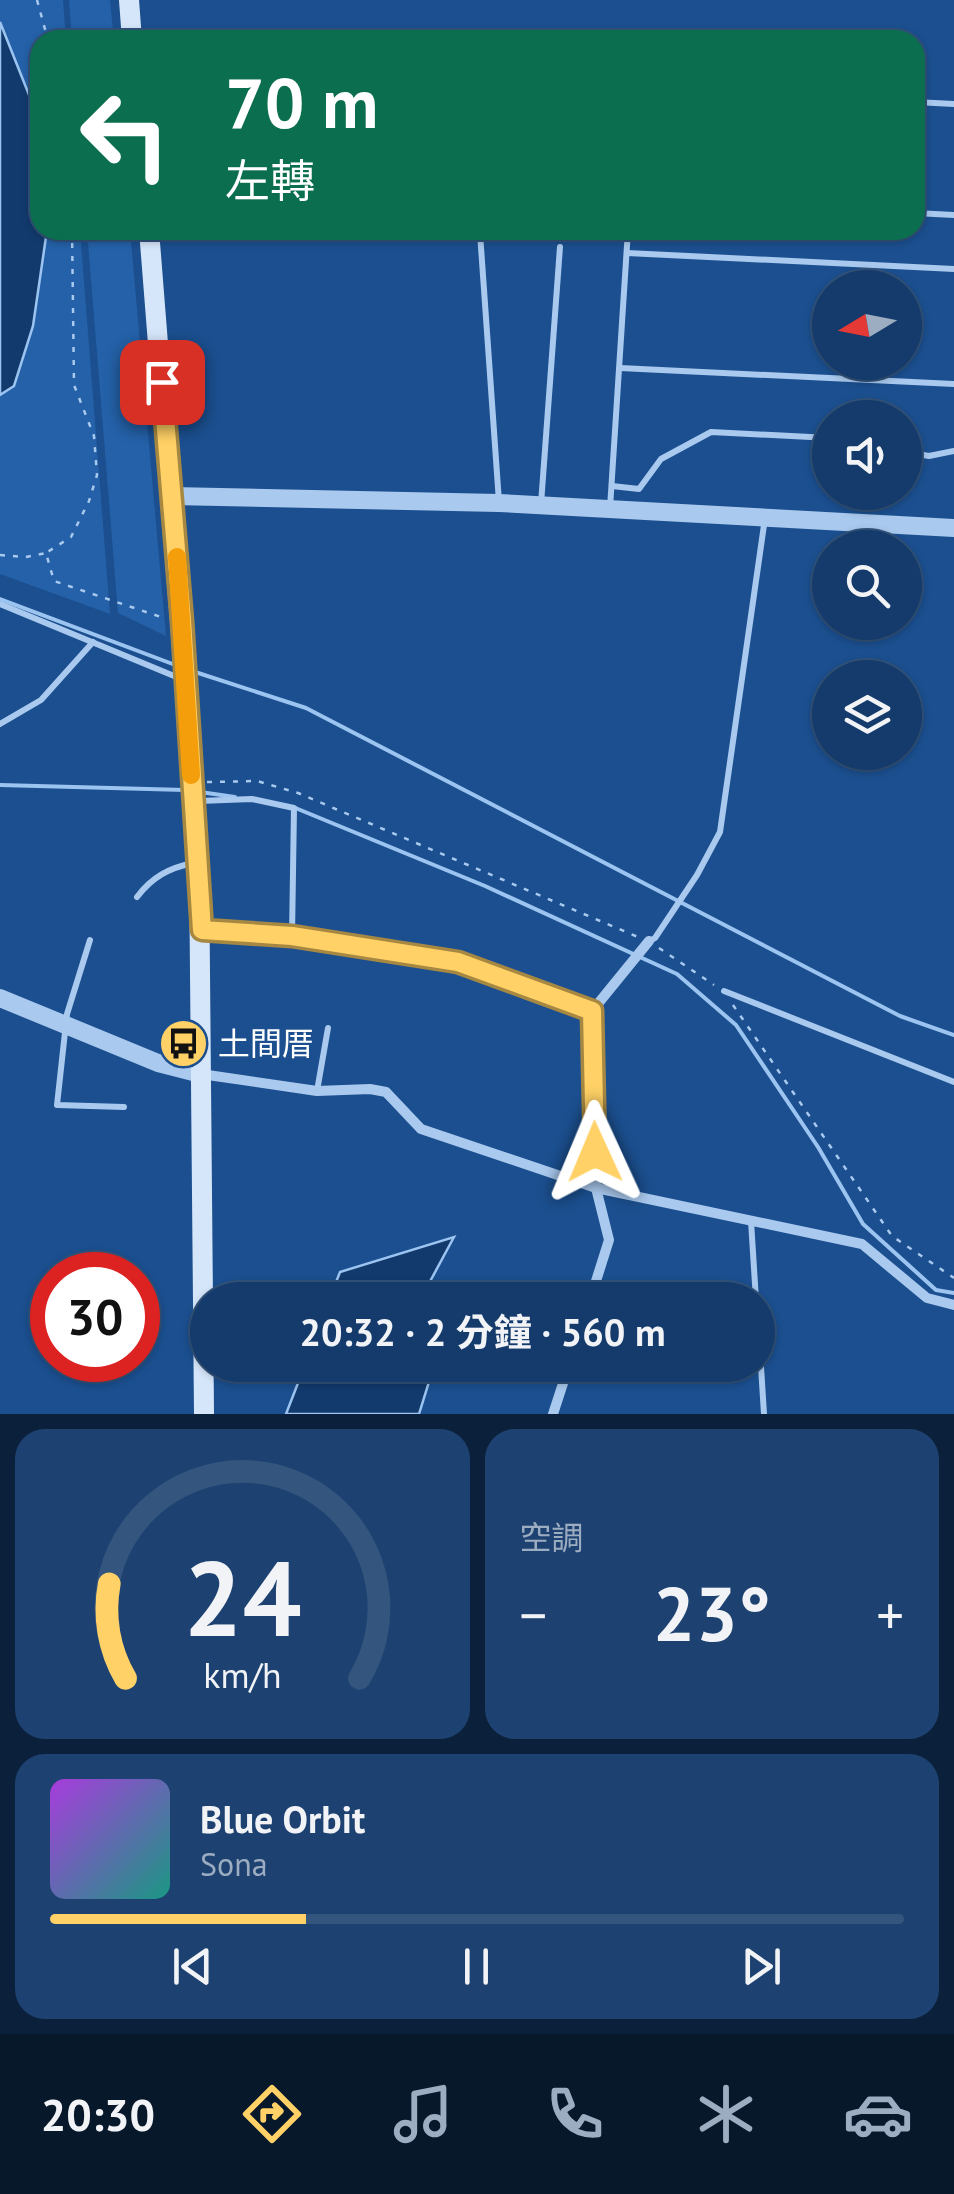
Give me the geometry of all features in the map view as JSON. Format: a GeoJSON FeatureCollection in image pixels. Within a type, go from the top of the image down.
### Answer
{"type":"FeatureCollection","features":[{"type":"Feature","properties":{"kind":"main road"},"geometry":{"type":"LineString","coordinates":[[129,0],[131,30]]}},
{"type":"Feature","properties":{"kind":"main road"},"geometry":{"type":"LineString","coordinates":[[149,240],[199,862],[204,1414]]}},
{"type":"Feature","properties":{"kind":"street"},"geometry":{"type":"LineString","coordinates":[[172,496],[499,503],[954,528]]}},
{"type":"Feature","properties":{"kind":"street"},"geometry":{"type":"LineString","coordinates":[[596,1282],[609,1240],[596,1188],[592,1011],[648,941]]}},
{"type":"Feature","properties":{"kind":"street"},"geometry":{"type":"LineString","coordinates":[[0,998],[158,1064],[317,1091],[386,1092],[420,1130],[596,1188],[862,1244],[927,1298],[954,1305]]}},
{"type":"Feature","properties":{"kind":"street"},"geometry":{"type":"LineString","coordinates":[[553,1414],[563,1382]]}},
{"type":"Feature","properties":{"kind":"lane"},"geometry":{"type":"LineString","coordinates":[[925,103],[954,104]]}},
{"type":"Feature","properties":{"kind":"lane"},"geometry":{"type":"LineString","coordinates":[[925,214],[954,215]]}},
{"type":"Feature","properties":{"kind":"lane"},"geometry":{"type":"LineString","coordinates":[[480,240],[499,503]]}},
{"type":"Feature","properties":{"kind":"lane"},"geometry":{"type":"LineString","coordinates":[[610,509],[628,240]]}},
{"type":"Feature","properties":{"kind":"lane"},"geometry":{"type":"LineString","coordinates":[[541,505],[560,246]]}},
{"type":"Feature","properties":{"kind":"lane"},"geometry":{"type":"LineString","coordinates":[[627,253],[954,269]]}},
{"type":"Feature","properties":{"kind":"lane"},"geometry":{"type":"LineString","coordinates":[[620,368],[954,384]]}},
{"type":"Feature","properties":{"kind":"lane"},"geometry":{"type":"LineString","coordinates":[[612,486],[639,489],[661,459],[711,432],[812,437]]}},
{"type":"Feature","properties":{"kind":"lane"},"geometry":{"type":"LineString","coordinates":[[922,455],[954,451]]}},
{"type":"Feature","properties":{"kind":"lane"},"geometry":{"type":"LineString","coordinates":[[648,941],[655,938],[697,875],[720,832],[765,517]]}},
{"type":"Feature","properties":{"kind":"lane"},"geometry":{"type":"LineString","coordinates":[[0,604],[185,680]]}},
{"type":"Feature","properties":{"kind":"lane"},"geometry":{"type":"LineString","coordinates":[[0,724],[41,700],[92,642]]}},
{"type":"Feature","properties":{"kind":"lane"},"geometry":{"type":"LineString","coordinates":[[193,801],[252,799],[294,808],[292,936]]}},
{"type":"Feature","properties":{"kind":"lane"},"geometry":{"type":"LineString","coordinates":[[137,897],[148,881],[175,867],[199,862]]}},
{"type":"Feature","properties":{"kind":"lane"},"geometry":{"type":"LineString","coordinates":[[202,930],[292,936],[458,962],[592,1011]]}},
{"type":"Feature","properties":{"kind":"lane"},"geometry":{"type":"LineString","coordinates":[[90,940],[67,1026],[56,1105],[124,1107]]}},
{"type":"Feature","properties":{"kind":"lane"},"geometry":{"type":"LineString","coordinates":[[724,991],[954,1082]]}},
{"type":"Feature","properties":{"kind":"lane"},"geometry":{"type":"LineString","coordinates":[[317,1091],[328,1028]]}},
{"type":"Feature","properties":{"kind":"lane"},"geometry":{"type":"LineString","coordinates":[[751,1220],[755,1282]]}},
{"type":"Feature","properties":{"kind":"lane"},"geometry":{"type":"LineString","coordinates":[[762,1382],[764,1414]]}},
{"type":"Feature","properties":{"kind":"path"},"geometry":{"type":"LineString","coordinates":[[37,0],[45,30]]}},
{"type":"Feature","properties":{"kind":"path"},"geometry":{"type":"LineString","coordinates":[[0,555],[26,558],[46,553],[71,537],[89,502],[97,475],[94,436],[74,385],[72,240]]}},
{"type":"Feature","properties":{"kind":"path"},"geometry":{"type":"LineString","coordinates":[[46,553],[54,581],[155,616],[182,621]]}},
{"type":"Feature","properties":{"kind":"shaded area"},"geometry":{"type":"Polygon","coordinates":[[[0,0],[63,0],[65,30],[30,30],[30,240],[81,240],[110,614],[0,574],[0,0]]]}},
{"type":"Feature","properties":{"kind":"shaded area"},"geometry":{"type":"Polygon","coordinates":[[[69,0],[110,0],[113,30],[71,30],[69,0]]]}},
{"type":"Feature","properties":{"kind":"shaded area"},"geometry":{"type":"Polygon","coordinates":[[[0,22],[30,97],[30,240],[46,240],[33,326],[14,386],[0,395],[0,22]]]}},
{"type":"Feature","properties":{"kind":"shaded area"},"geometry":{"type":"Polygon","coordinates":[[[88,240],[131,240],[166,636],[118,613],[88,240]]]}},
{"type":"Feature","properties":{"kind":"shaded area"},"geometry":{"type":"Polygon","coordinates":[[[454,1237],[430,1282],[336,1282],[340,1272],[454,1237]]]}},
{"type":"Feature","properties":{"kind":"shaded area"},"geometry":{"type":"Polygon","coordinates":[[[298,1382],[429,1382],[419,1414],[286,1414],[298,1382]]]}},
{"type":"Feature","properties":{"kind":"waterway"},"geometry":{"type":"LineString","coordinates":[[0,599],[178,666]]}},
{"type":"Feature","properties":{"kind":"waterway"},"geometry":{"type":"LineString","coordinates":[[192,671],[306,708],[900,1016],[954,1035]]}},
{"type":"Feature","properties":{"kind":"waterway"},"geometry":{"type":"LineString","coordinates":[[0,785],[185,790]]}},
{"type":"Feature","properties":{"kind":"waterway"},"geometry":{"type":"LineString","coordinates":[[200,792],[235,797]]}},
{"type":"Feature","properties":{"kind":"waterway"},"geometry":{"type":"LineString","coordinates":[[293,807],[485,886],[677,974],[736,1025],[818,1147],[863,1224],[936,1290],[954,1293]]}},
{"type":"Feature","properties":{"kind":"slow traffic"},"geometry":{"type":"LineString","coordinates":[[177,557],[191,775]]}},
{"type":"Feature","properties":{"kind":"place","name":"土間厝"},"geometry":{"type":"Point","coordinates":[183,1043]}},
{"type":"Feature","properties":{"kind":"route"},"geometry":{"type":"LineString","coordinates":[[162,382],[202,930],[292,936],[458,962],[592,1011],[595,1152]]}}]}
